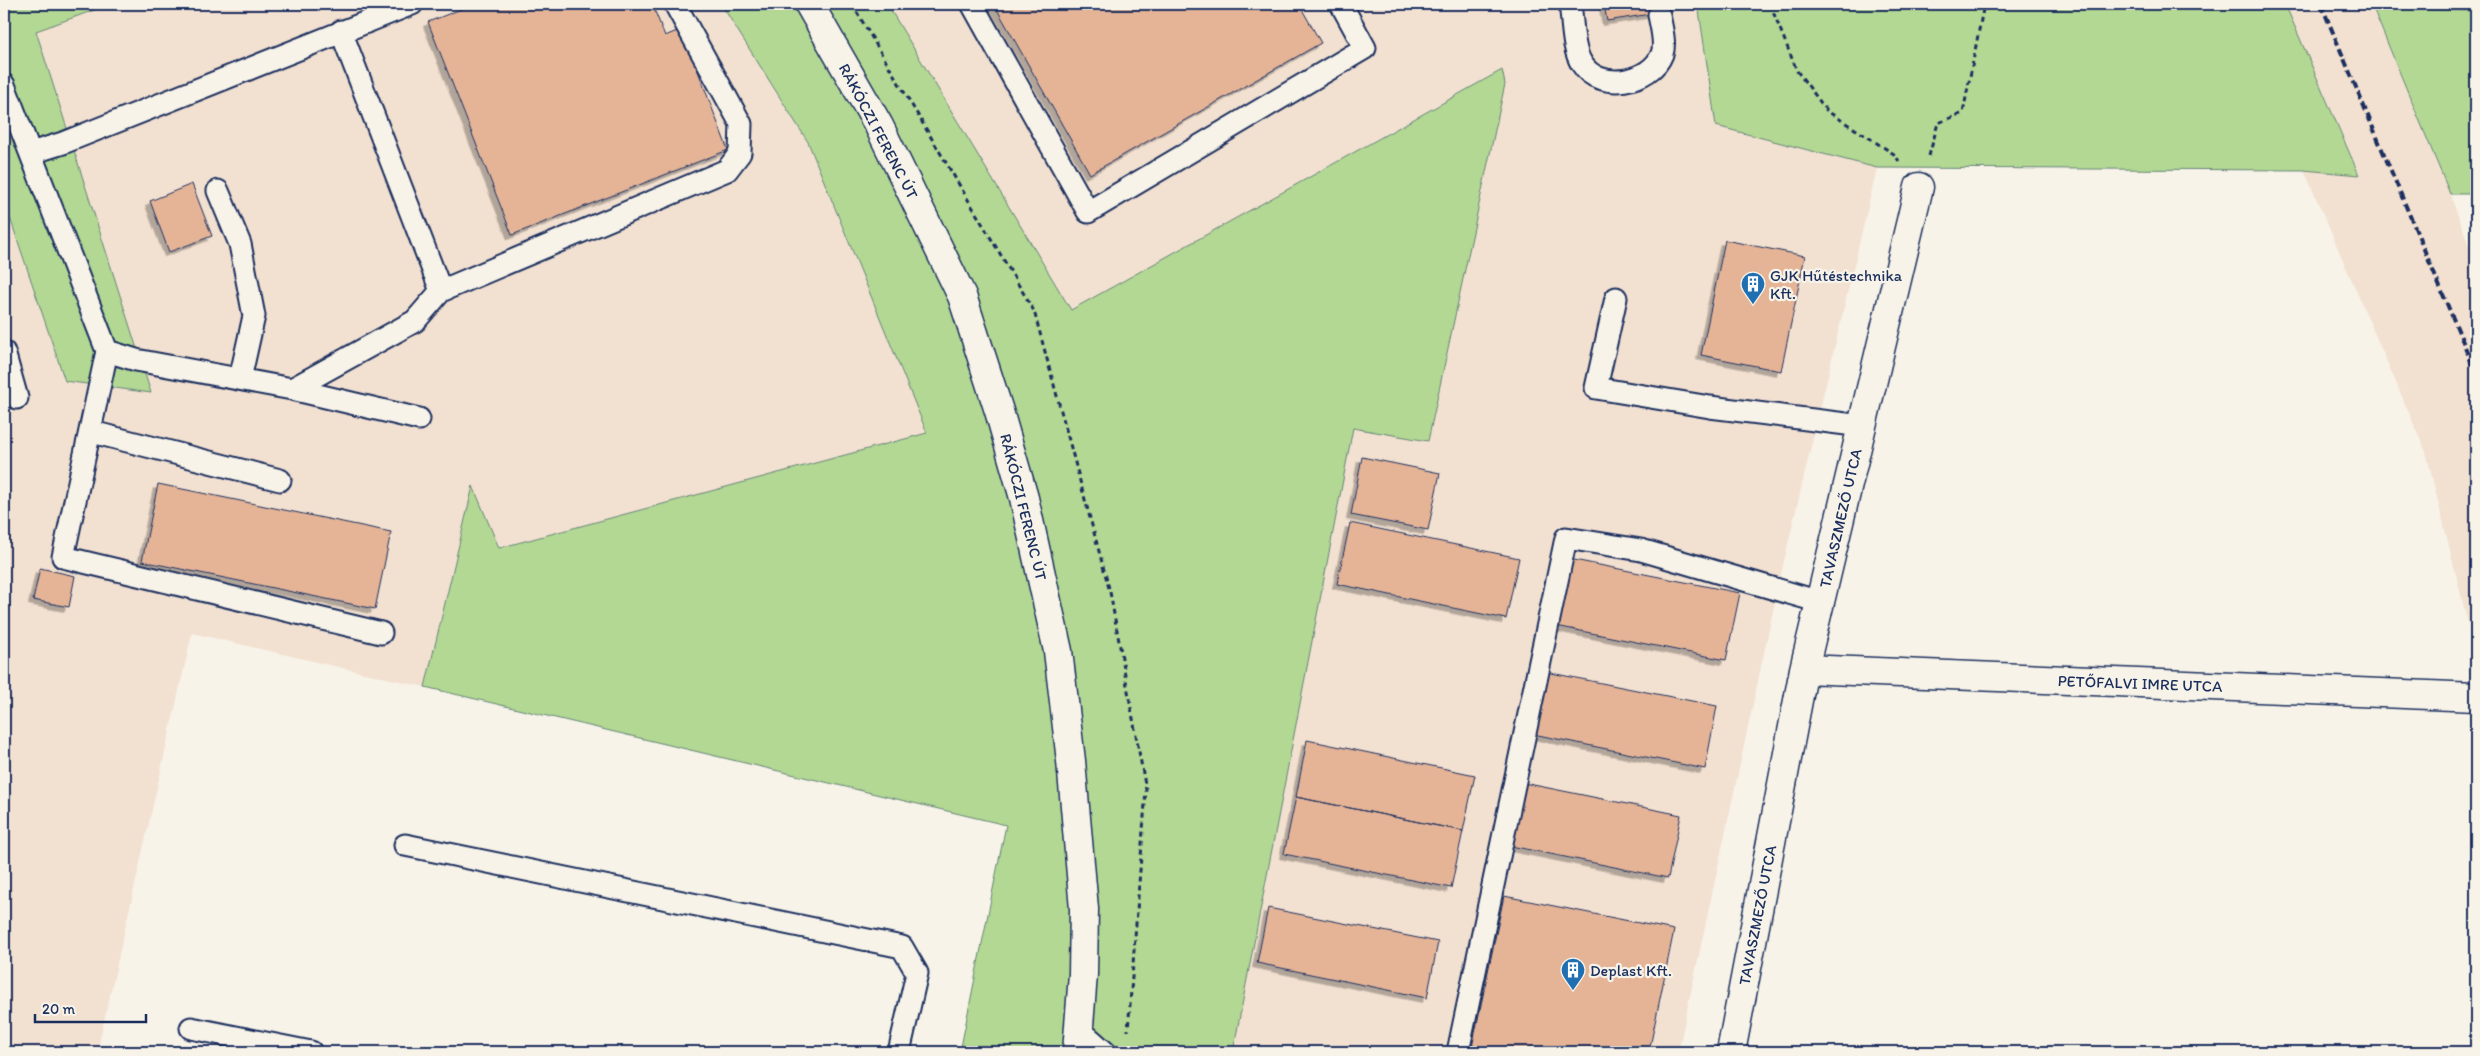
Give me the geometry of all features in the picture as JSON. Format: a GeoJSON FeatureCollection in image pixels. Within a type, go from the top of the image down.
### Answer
{"type":"FeatureCollection","features":[{"type":"Feature","properties":{"kind":"street","name":"RÁKÓCZI FERENC ÚT"},"geometry":{"type":"LineString","coordinates":[[809,4],[879,126],[962,296],[1000,411],[1024,498],[1058,651],[1071,761],[1084,909],[1083,974],[1078,1041]]}},
{"type":"Feature","properties":{"kind":"street","name":"TAVASZMEZŐ UTCA"},"geometry":{"type":"LineString","coordinates":[[1731,1052],[1804,669],[1919,187]]}},
{"type":"Feature","properties":{"kind":"street","name":"PETŐFALVI IMRE UTCA"},"geometry":{"type":"LineString","coordinates":[[1804,669],[2476,697]]}},
{"type":"Feature","properties":{"kind":"lane"},"geometry":{"type":"LineString","coordinates":[[30,153],[63,143],[340,31],[412,4]]}},
{"type":"Feature","properties":{"kind":"lane"},"geometry":{"type":"LineString","coordinates":[[292,389],[415,321],[441,291],[727,170],[740,153],[741,124],[675,4]]}},
{"type":"Feature","properties":{"kind":"lane"},"geometry":{"type":"LineString","coordinates":[[972,4],[1088,212],[1365,48],[1341,4]]}},
{"type":"Feature","properties":{"kind":"lane"},"geometry":{"type":"LineString","coordinates":[[1570,4],[1578,57],[1590,74],[1601,79],[1626,80],[1651,70],[1663,51],[1659,15]]}},
{"type":"Feature","properties":{"kind":"lane"},"geometry":{"type":"LineString","coordinates":[[340,31],[441,291]]}},
{"type":"Feature","properties":{"kind":"lane"},"geometry":{"type":"LineString","coordinates":[[4,85],[107,351],[92,432],[63,557],[381,633]]}},
{"type":"Feature","properties":{"kind":"lane"},"geometry":{"type":"LineString","coordinates":[[218,191],[240,244],[254,316],[240,380]]}},
{"type":"Feature","properties":{"kind":"lane"},"geometry":{"type":"LineString","coordinates":[[1616,298],[1596,388],[1710,407],[1862,426]]}},
{"type":"Feature","properties":{"kind":"lane"},"geometry":{"type":"LineString","coordinates":[[107,351],[136,360],[292,389],[419,419]]}},
{"type":"Feature","properties":{"kind":"lane"},"geometry":{"type":"LineString","coordinates":[[4,352],[17,398]]}},
{"type":"Feature","properties":{"kind":"lane"},"geometry":{"type":"LineString","coordinates":[[92,432],[280,480]]}},
{"type":"Feature","properties":{"kind":"lane"},"geometry":{"type":"LineString","coordinates":[[1458,1052],[1566,538],[1641,550],[1820,602]]}},
{"type":"Feature","properties":{"kind":"lane"},"geometry":{"type":"LineString","coordinates":[[405,845],[902,946],[917,973],[899,1052]]}},
{"type":"Feature","properties":{"kind":"lane"},"geometry":{"type":"LineString","coordinates":[[191,1028],[311,1052]]}},
{"type":"Feature","properties":{"kind":"lane"},"geometry":{"type":"LineString","coordinates":[[1078,1041],[1104,1052]]}},
{"type":"Feature","properties":{"kind":"path"},"geometry":{"type":"LineString","coordinates":[[1770,4],[1797,71],[1828,111],[1894,154],[1919,187]]}},
{"type":"Feature","properties":{"kind":"path"},"geometry":{"type":"LineString","coordinates":[[1919,187],[1938,123],[1963,113],[1984,4]]}},
{"type":"Feature","properties":{"kind":"shaded area"},"geometry":{"type":"Polygon","coordinates":[[[111,4],[721,4],[808,142],[927,433],[499,548],[473,487],[425,687],[192,633],[97,1052],[4,1052],[4,200],[65,381],[150,393],[35,31],[111,4]]]}},
{"type":"Feature","properties":{"kind":"shaded area"},"geometry":{"type":"Polygon","coordinates":[[[887,4],[1698,4],[1716,126],[1877,168],[1782,569],[1678,1052],[1233,1052],[1353,427],[1428,441],[1502,70],[1071,310],[887,4]]]}},
{"type":"Feature","properties":{"kind":"shaded area"},"geometry":{"type":"Polygon","coordinates":[[[2285,4],[2371,4],[2450,194],[2476,265],[2476,656],[2426,452],[2304,170],[2359,174],[2285,4]]]}},
{"type":"Feature","properties":{"kind":"green space"},"geometry":{"type":"Polygon","coordinates":[[[4,4],[111,4],[36,31],[151,393],[65,381],[4,200],[4,4]]]}},
{"type":"Feature","properties":{"kind":"green space"},"geometry":{"type":"Polygon","coordinates":[[[721,4],[887,4],[1071,310],[1502,70],[1505,84],[1428,441],[1353,428],[1233,1052],[960,1052],[1006,825],[425,687],[473,486],[499,548],[927,433],[808,142],[721,4]]]}},
{"type":"Feature","properties":{"kind":"green space"},"geometry":{"type":"Polygon","coordinates":[[[1698,4],[2285,4],[2359,175],[2304,170],[1877,168],[1716,126],[1698,4]]]}},
{"type":"Feature","properties":{"kind":"green space"},"geometry":{"type":"Polygon","coordinates":[[[2373,8],[2476,11],[2476,194],[2450,194],[2373,8]]]}},
{"type":"Feature","properties":{"kind":"building"},"geometry":{"type":"Polygon","coordinates":[[[474,4],[652,4],[665,36],[682,29],[728,150],[512,235],[428,22],[474,4]]]}},
{"type":"Feature","properties":{"kind":"building"},"geometry":{"type":"Polygon","coordinates":[[[994,4],[1299,4],[1321,43],[1090,174],[994,4]]]}},
{"type":"Feature","properties":{"kind":"building"},"geometry":{"type":"Polygon","coordinates":[[[1604,4],[1668,4],[1669,11],[1607,21],[1604,4]]]}},
{"type":"Feature","properties":{"kind":"building"},"geometry":{"type":"Polygon","coordinates":[[[192,184],[212,236],[169,252],[150,201],[192,184]]]}},
{"type":"Feature","properties":{"kind":"building","name":"GJK Hűtéstechnika Kft."},"geometry":{"type":"Polygon","coordinates":[[[1725,240],[1805,256],[1781,371],[1701,355],[1725,240]]]}},
{"type":"Feature","properties":{"kind":"building"},"geometry":{"type":"Polygon","coordinates":[[[1362,457],[1440,473],[1428,530],[1351,515],[1362,457]]]}},
{"type":"Feature","properties":{"kind":"building"},"geometry":{"type":"Polygon","coordinates":[[[158,484],[391,532],[375,609],[142,561],[158,484]]]}},
{"type":"Feature","properties":{"kind":"building"},"geometry":{"type":"Polygon","coordinates":[[[1350,523],[1519,558],[1506,619],[1337,584],[1350,523]]]}},
{"type":"Feature","properties":{"kind":"building"},"geometry":{"type":"Polygon","coordinates":[[[1569,559],[1740,593],[1726,660],[1556,626],[1569,559]]]}},
{"type":"Feature","properties":{"kind":"building"},"geometry":{"type":"Polygon","coordinates":[[[40,568],[75,576],[69,607],[33,600],[40,568]]]}},
{"type":"Feature","properties":{"kind":"building"},"geometry":{"type":"Polygon","coordinates":[[[1546,672],[1717,706],[1705,769],[1533,734],[1546,672]]]}},
{"type":"Feature","properties":{"kind":"building"},"geometry":{"type":"Polygon","coordinates":[[[1307,740],[1475,775],[1463,831],[1296,797],[1307,740]]]}},
{"type":"Feature","properties":{"kind":"building"},"geometry":{"type":"Polygon","coordinates":[[[1519,782],[1681,815],[1668,878],[1506,845],[1519,782]]]}},
{"type":"Feature","properties":{"kind":"building"},"geometry":{"type":"Polygon","coordinates":[[[1296,797],[1463,831],[1451,888],[1284,854],[1296,797]]]}},
{"type":"Feature","properties":{"kind":"building","name":"Deplast Kft."},"geometry":{"type":"Polygon","coordinates":[[[1504,896],[1674,930],[1649,1052],[1471,1052],[1504,896]]]}},
{"type":"Feature","properties":{"kind":"building"},"geometry":{"type":"Polygon","coordinates":[[[1268,908],[1438,942],[1427,998],[1257,963],[1268,908]]]}},
{"type":"Feature","properties":{"kind":"railway"},"geometry":{"type":"LineString","coordinates":[[2321,4],[2476,373]]}},
{"type":"Feature","properties":{"kind":"place","name":"GJK Hűtéstechnika Kft."},"geometry":{"type":"Point","coordinates":[1753,305]}},
{"type":"Feature","properties":{"kind":"place","name":"Deplast Kft."},"geometry":{"type":"Point","coordinates":[1573,991]}}]}
